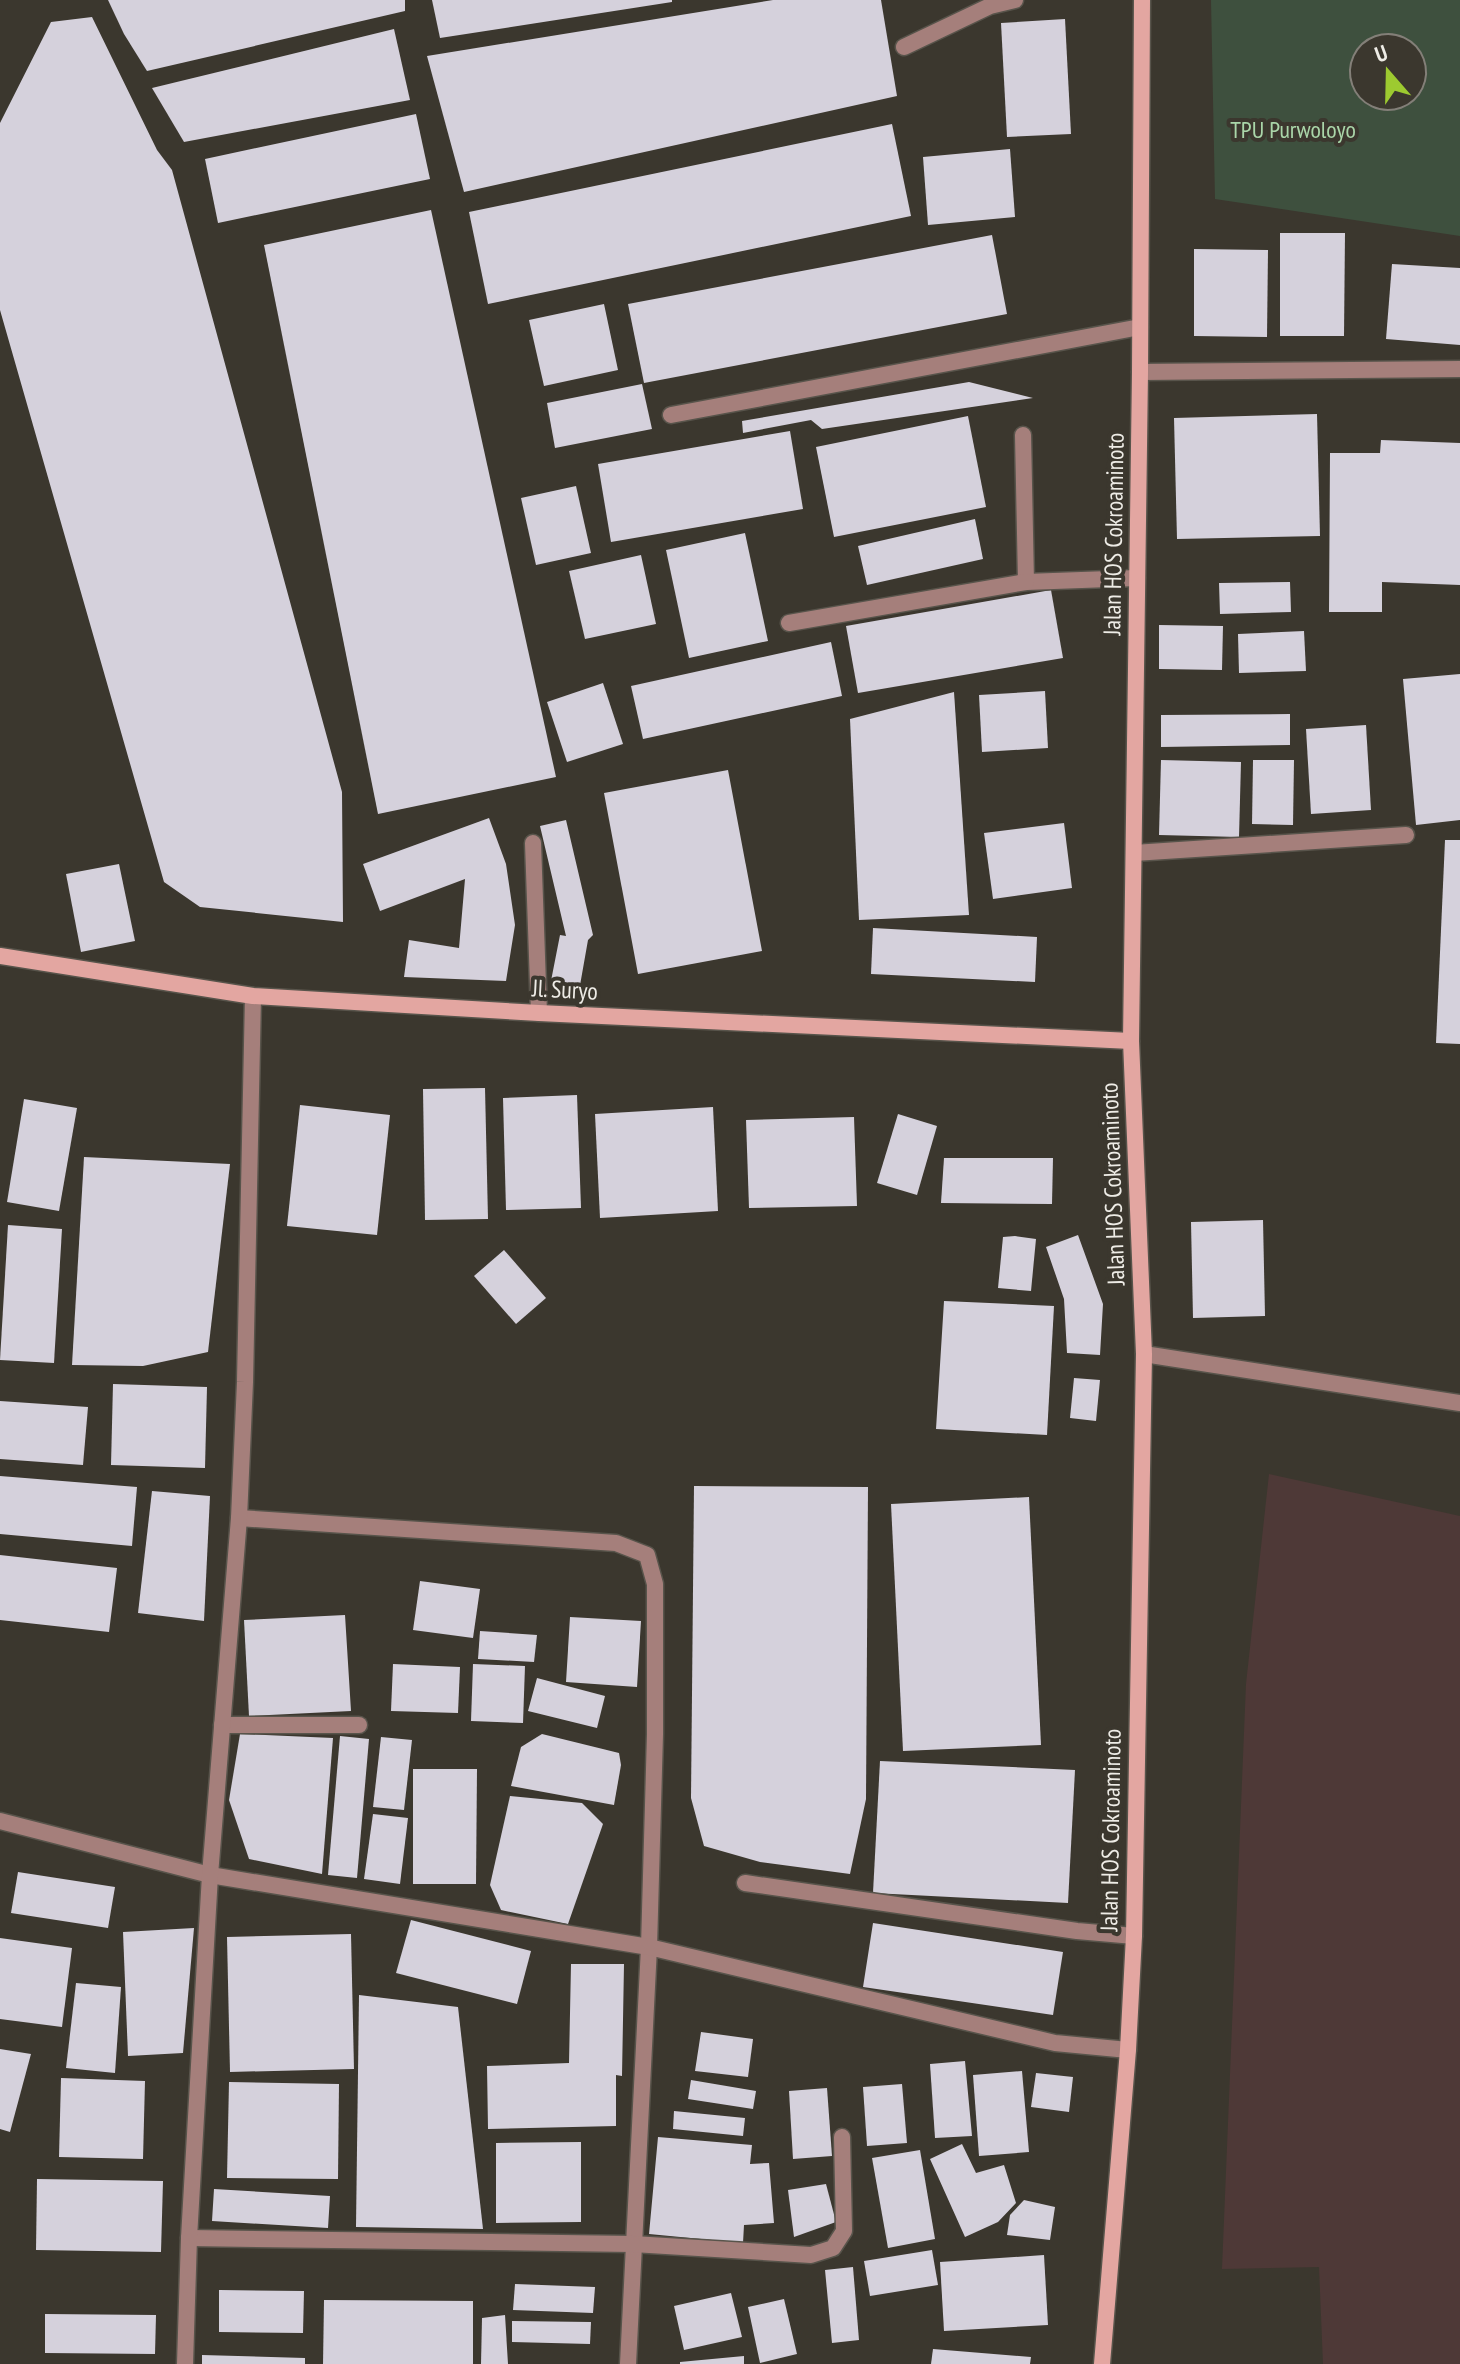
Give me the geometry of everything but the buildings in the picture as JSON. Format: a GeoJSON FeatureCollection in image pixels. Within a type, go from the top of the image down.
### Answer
{"type":"FeatureCollection","features":[{"type":"Feature","properties":{"kind":"main road","name":"Jalan HOS Cokroaminoto"},"geometry":{"type":"LineString","coordinates":[[1102,2364],[1128,2050],[1134,1936],[1144,1354],[1131,1041],[1142,0]]}},
{"type":"Feature","properties":{"kind":"main road","name":"Jl. Suryo"},"geometry":{"type":"LineString","coordinates":[[0,956],[253,996],[1131,1041]]}},
{"type":"Feature","properties":{"kind":"street"},"geometry":{"type":"LineString","coordinates":[[904,47],[990,6],[1015,0]]}},
{"type":"Feature","properties":{"kind":"street"},"geometry":{"type":"LineString","coordinates":[[671,415],[1140,327]]}},
{"type":"Feature","properties":{"kind":"street"},"geometry":{"type":"LineString","coordinates":[[1140,372],[1460,369]]}},
{"type":"Feature","properties":{"kind":"street"},"geometry":{"type":"LineString","coordinates":[[1023,435],[1026,582]]}},
{"type":"Feature","properties":{"kind":"street"},"geometry":{"type":"LineString","coordinates":[[789,623],[1026,582],[1137,578]]}},
{"type":"Feature","properties":{"kind":"street"},"geometry":{"type":"LineString","coordinates":[[1134,853],[1406,835]]}},
{"type":"Feature","properties":{"kind":"street"},"geometry":{"type":"LineString","coordinates":[[533,843],[539,1013]]}},
{"type":"Feature","properties":{"kind":"street"},"geometry":{"type":"LineString","coordinates":[[185,2364],[189,2238],[210,1875],[239,1518],[253,996]]}},
{"type":"Feature","properties":{"kind":"street"},"geometry":{"type":"LineString","coordinates":[[1144,1354],[1460,1403]]}},
{"type":"Feature","properties":{"kind":"street"},"geometry":{"type":"LineString","coordinates":[[239,1518],[616,1543],[647,1555],[655,1584],[655,1719],[649,1947],[628,2364]]}},
{"type":"Feature","properties":{"kind":"street"},"geometry":{"type":"LineString","coordinates":[[222,1725],[359,1725]]}},
{"type":"Feature","properties":{"kind":"street"},"geometry":{"type":"LineString","coordinates":[[0,1821],[210,1875],[649,1947],[1055,2043],[1128,2050]]}},
{"type":"Feature","properties":{"kind":"street"},"geometry":{"type":"LineString","coordinates":[[745,1883],[1062,1929],[1134,1936]]}},
{"type":"Feature","properties":{"kind":"street"},"geometry":{"type":"LineString","coordinates":[[189,2238],[633,2244],[811,2255],[833,2248],[844,2231],[842,2137]]}},
{"type":"Feature","properties":{"kind":"shaded area"},"geometry":{"type":"Polygon","coordinates":[[[1269,1474],[1460,1516],[1460,2364],[1323,2364],[1319,2267],[1222,2269],[1246,1684],[1269,1474]]]}},
{"type":"Feature","properties":{"kind":"green space","name":"TPU Purwoloyo"},"geometry":{"type":"Polygon","coordinates":[[[1211,0],[1460,0],[1460,236],[1215,199],[1211,0]]]}}]}
